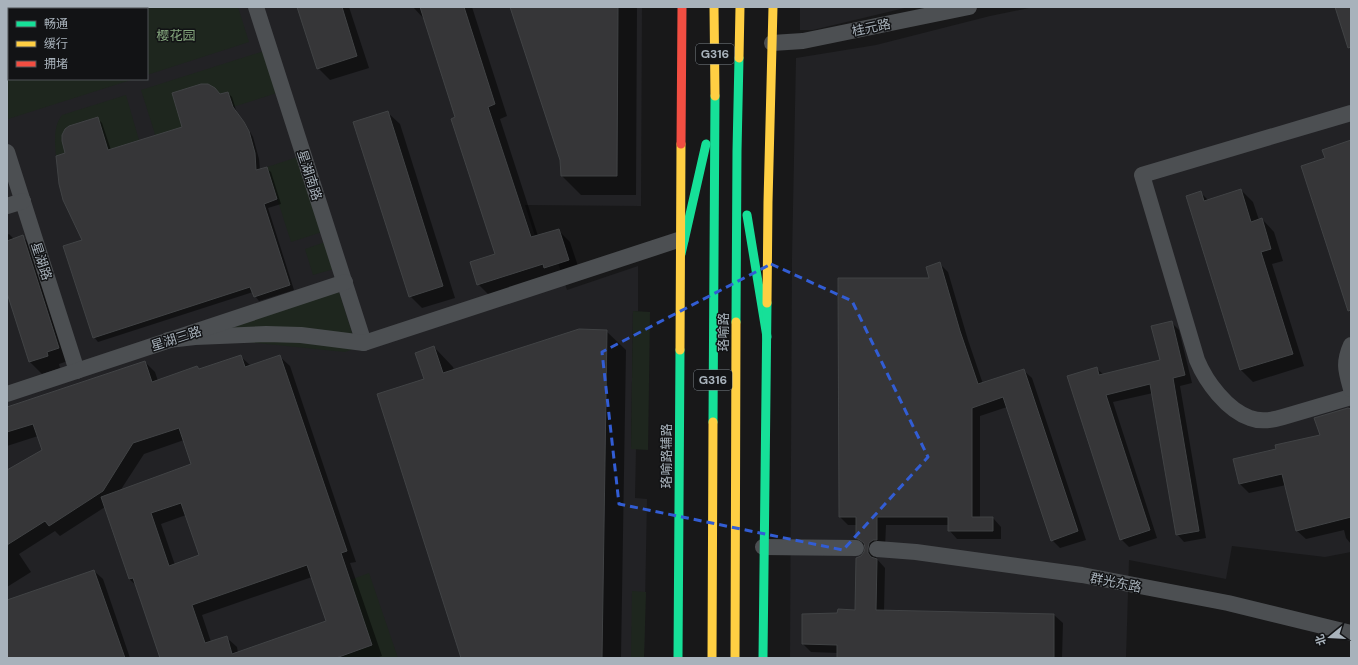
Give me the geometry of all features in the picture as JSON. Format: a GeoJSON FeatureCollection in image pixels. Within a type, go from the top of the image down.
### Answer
{"type":"FeatureCollection","features":[{"type":"Feature","properties":{"kind":"main road"},"geometry":{"type":"LineString","coordinates":[[681,246],[682,7]]}},
{"type":"Feature","properties":{"kind":"main road","name":"珞喻路"},"geometry":{"type":"LineString","coordinates":[[712,658],[715,102],[714,7]]}},
{"type":"Feature","properties":{"kind":"main road","name":"珞喻路"},"geometry":{"type":"LineString","coordinates":[[735,658],[737,151],[740,7]]}},
{"type":"Feature","properties":{"kind":"main road"},"geometry":{"type":"LineString","coordinates":[[763,658],[763,547],[772,7]]}},
{"type":"Feature","properties":{"kind":"main road"},"geometry":{"type":"LineString","coordinates":[[681,246],[715,102]]}},
{"type":"Feature","properties":{"kind":"main road"},"geometry":{"type":"LineString","coordinates":[[737,151],[767,336]]}},
{"type":"Feature","properties":{"kind":"main road","name":"珞喻路辅路"},"geometry":{"type":"LineString","coordinates":[[678,658],[681,246]]}},
{"type":"Feature","properties":{"kind":"street","name":"星湖南路"},"geometry":{"type":"LineString","coordinates":[[256,7],[364,343]]}},
{"type":"Feature","properties":{"kind":"street","name":"桂元路"},"geometry":{"type":"LineString","coordinates":[[772,43],[803,41],[969,7]]}},
{"type":"Feature","properties":{"kind":"street"},"geometry":{"type":"LineString","coordinates":[[1351,113],[1142,176],[1197,360],[1206,378],[1234,410],[1250,419],[1273,420],[1351,397]]}},
{"type":"Feature","properties":{"kind":"street","name":"星湖路"},"geometry":{"type":"LineString","coordinates":[[7,152],[77,371]]}},
{"type":"Feature","properties":{"kind":"street"},"geometry":{"type":"LineString","coordinates":[[7,206],[23,201]]}},
{"type":"Feature","properties":{"kind":"street"},"geometry":{"type":"LineString","coordinates":[[168,340],[208,336],[266,334],[301,335],[364,343],[681,246]]}},
{"type":"Feature","properties":{"kind":"street","name":"星湖三路"},"geometry":{"type":"LineString","coordinates":[[7,394],[344,282]]}},
{"type":"Feature","properties":{"kind":"street"},"geometry":{"type":"LineString","coordinates":[[1351,345],[1346,360],[1346,370],[1351,389]]}},
{"type":"Feature","properties":{"kind":"street"},"geometry":{"type":"LineString","coordinates":[[763,547],[856,548]]}},
{"type":"Feature","properties":{"kind":"street","name":"群光东路"},"geometry":{"type":"LineString","coordinates":[[877,549],[916,552],[1082,575],[1228,604],[1351,633]]}},
{"type":"Feature","properties":{"kind":"highlighted area"},"geometry":{"type":"Polygon","coordinates":[[[771,264],[852,301],[928,457],[843,550],[619,504],[602,352],[771,264]]]}},
{"type":"Feature","properties":{"kind":"shaded area"},"geometry":{"type":"Polygon","coordinates":[[[7,7],[642,7],[641,206],[525,205],[535,236],[558,263],[567,290],[638,266],[638,311],[633,311],[631,449],[636,449],[635,498],[647,499],[644,658],[7,658],[7,7]]]}},
{"type":"Feature","properties":{"kind":"shaded area"},"geometry":{"type":"Polygon","coordinates":[[[800,7],[909,7],[813,30],[800,30],[800,7]]]}},
{"type":"Feature","properties":{"kind":"shaded area"},"geometry":{"type":"Polygon","coordinates":[[[1034,7],[1351,7],[1351,552],[1325,557],[1232,546],[1226,579],[1129,560],[1126,658],[790,658],[792,258],[796,58],[876,45],[990,16],[1034,7]]]}},
{"type":"Feature","properties":{"kind":"green space"},"geometry":{"type":"Polygon","coordinates":[[[7,7],[30,8],[8,8],[8,80],[131,80],[8,119],[7,7]]]}},
{"type":"Feature","properties":{"kind":"green space","name":"樱花园"},"geometry":{"type":"Polygon","coordinates":[[[238,7],[249,42],[148,75],[148,8],[82,8],[238,7]]]}},
{"type":"Feature","properties":{"kind":"green space"},"geometry":{"type":"Polygon","coordinates":[[[264,51],[277,93],[233,107],[228,92],[220,94],[212,87],[201,84],[182,127],[171,131],[175,145],[160,150],[141,90],[264,51]]]}},
{"type":"Feature","properties":{"kind":"green space"},"geometry":{"type":"Polygon","coordinates":[[[126,95],[139,140],[108,150],[97,117],[76,123],[66,129],[63,132],[62,139],[65,153],[56,156],[56,129],[62,115],[126,95]]]}},
{"type":"Feature","properties":{"kind":"green space"},"geometry":{"type":"Polygon","coordinates":[[[298,157],[322,232],[291,242],[267,167],[298,157]]]}},
{"type":"Feature","properties":{"kind":"green space"},"geometry":{"type":"Polygon","coordinates":[[[325,242],[334,269],[313,275],[305,249],[325,242]]]}},
{"type":"Feature","properties":{"kind":"green space"},"geometry":{"type":"Polygon","coordinates":[[[339,292],[357,348],[345,352],[237,341],[232,327],[339,292]]]}},
{"type":"Feature","properties":{"kind":"green space"},"geometry":{"type":"Polygon","coordinates":[[[633,311],[650,312],[648,450],[631,449],[633,311]]]}},
{"type":"Feature","properties":{"kind":"green space"},"geometry":{"type":"Polygon","coordinates":[[[369,573],[398,658],[344,658],[343,656],[372,645],[350,580],[369,573]]]}},
{"type":"Feature","properties":{"kind":"green space"},"geometry":{"type":"Polygon","coordinates":[[[632,591],[646,592],[644,658],[631,658],[632,591]]]}},
{"type":"Feature","properties":{"kind":"building"},"geometry":{"type":"Polygon","coordinates":[[[297,7],[342,7],[357,56],[317,69],[297,7]]]}},
{"type":"Feature","properties":{"kind":"building"},"geometry":{"type":"Polygon","coordinates":[[[420,7],[464,7],[495,104],[488,107],[531,237],[559,229],[569,260],[544,268],[543,264],[477,285],[470,262],[495,254],[451,119],[455,117],[420,7]]]}},
{"type":"Feature","properties":{"kind":"building"},"geometry":{"type":"Polygon","coordinates":[[[510,7],[618,7],[617,176],[561,176],[560,160],[510,7]]]}},
{"type":"Feature","properties":{"kind":"building"},"geometry":{"type":"Polygon","coordinates":[[[1335,7],[1351,7],[1351,47],[1348,48],[1335,7]]]}},
{"type":"Feature","properties":{"kind":"building"},"geometry":{"type":"Polygon","coordinates":[[[201,84],[208,84],[215,88],[220,94],[228,92],[233,107],[249,131],[255,153],[256,170],[267,167],[277,199],[264,204],[290,285],[254,297],[250,287],[93,338],[63,246],[82,240],[63,200],[59,184],[56,156],[65,153],[62,135],[65,129],[69,126],[98,117],[108,150],[182,127],[172,93],[201,84]]]}},
{"type":"Feature","properties":{"kind":"building"},"geometry":{"type":"Polygon","coordinates":[[[388,111],[443,286],[409,297],[353,122],[388,111]]]}},
{"type":"Feature","properties":{"kind":"building"},"geometry":{"type":"Polygon","coordinates":[[[1351,140],[1351,310],[1348,311],[1301,166],[1325,158],[1322,150],[1351,140]]]}},
{"type":"Feature","properties":{"kind":"building"},"geometry":{"type":"Polygon","coordinates":[[[1241,189],[1251,222],[1262,218],[1271,249],[1261,252],[1293,354],[1240,370],[1186,196],[1201,191],[1204,201],[1241,189]]]}},
{"type":"Feature","properties":{"kind":"building"},"geometry":{"type":"Polygon","coordinates":[[[23,235],[59,348],[47,352],[48,356],[29,362],[7,293],[7,241],[23,235]]]}},
{"type":"Feature","properties":{"kind":"building"},"geometry":{"type":"Polygon","coordinates":[[[940,262],[960,331],[978,384],[1024,369],[1078,531],[1051,541],[1003,397],[972,408],[972,517],[993,517],[993,531],[948,531],[948,517],[877,517],[877,540],[873,540],[869,543],[868,549],[868,553],[871,557],[877,559],[876,610],[1054,614],[1054,658],[837,658],[837,645],[802,644],[802,614],[837,613],[838,609],[855,610],[856,558],[861,556],[865,548],[864,543],[856,538],[856,517],[839,517],[838,278],[929,278],[926,267],[940,262]]]}},
{"type":"Feature","properties":{"kind":"building"},"geometry":{"type":"Polygon","coordinates":[[[1172,321],[1185,375],[1173,378],[1199,531],[1176,535],[1150,384],[1106,395],[1150,530],[1120,540],[1067,376],[1097,367],[1099,375],[1160,360],[1151,326],[1172,321]]]}},
{"type":"Feature","properties":{"kind":"building"},"geometry":{"type":"Polygon","coordinates":[[[579,329],[607,330],[602,658],[461,658],[377,394],[424,379],[415,353],[434,346],[443,373],[579,329]]]}},
{"type":"Feature","properties":{"kind":"building"},"geometry":{"type":"Polygon","coordinates":[[[241,355],[245,367],[280,355],[347,551],[341,553],[372,645],[336,658],[160,658],[133,578],[129,579],[101,497],[191,464],[179,428],[133,443],[103,491],[49,526],[45,521],[7,545],[7,470],[42,450],[33,424],[7,432],[7,407],[145,361],[152,382],[197,366],[199,369],[241,355]],[[181,503],[151,513],[169,566],[199,555],[181,503]],[[307,565],[192,605],[205,643],[227,636],[232,654],[326,621],[307,565]]]}},
{"type":"Feature","properties":{"kind":"building"},"geometry":{"type":"Polygon","coordinates":[[[1348,408],[1351,409],[1351,517],[1296,531],[1282,474],[1239,484],[1233,459],[1276,449],[1275,445],[1320,435],[1314,418],[1348,408]]]}},
{"type":"Feature","properties":{"kind":"building"},"geometry":{"type":"Polygon","coordinates":[[[94,570],[125,658],[7,658],[7,600],[94,570]]]}},
{"type":"Feature","properties":{"kind":"traffic: fast"},"geometry":{"type":"LineString","coordinates":[[736,322],[739,58]]}},
{"type":"Feature","properties":{"kind":"traffic: fast"},"geometry":{"type":"LineString","coordinates":[[713,422],[715,96]]}},
{"type":"Feature","properties":{"kind":"traffic: fast"},"geometry":{"type":"LineString","coordinates":[[681,254],[706,144]]}},
{"type":"Feature","properties":{"kind":"traffic: fast"},"geometry":{"type":"LineString","coordinates":[[747,215],[767,337]]}},
{"type":"Feature","properties":{"kind":"traffic: fast"},"geometry":{"type":"LineString","coordinates":[[763,658],[767,303]]}},
{"type":"Feature","properties":{"kind":"traffic: fast"},"geometry":{"type":"LineString","coordinates":[[678,658],[680,350]]}},
{"type":"Feature","properties":{"kind":"traffic: slow"},"geometry":{"type":"LineString","coordinates":[[714,7],[715,96]]}},
{"type":"Feature","properties":{"kind":"traffic: slow"},"geometry":{"type":"LineString","coordinates":[[739,58],[740,7]]}},
{"type":"Feature","properties":{"kind":"traffic: slow"},"geometry":{"type":"LineString","coordinates":[[767,303],[773,7]]}},
{"type":"Feature","properties":{"kind":"traffic: slow"},"geometry":{"type":"LineString","coordinates":[[680,350],[681,144]]}},
{"type":"Feature","properties":{"kind":"traffic: slow"},"geometry":{"type":"LineString","coordinates":[[735,658],[736,322]]}},
{"type":"Feature","properties":{"kind":"traffic: slow"},"geometry":{"type":"LineString","coordinates":[[712,658],[713,422]]}},
{"type":"Feature","properties":{"kind":"traffic: jam"},"geometry":{"type":"LineString","coordinates":[[681,144],[682,7]]}}]}
